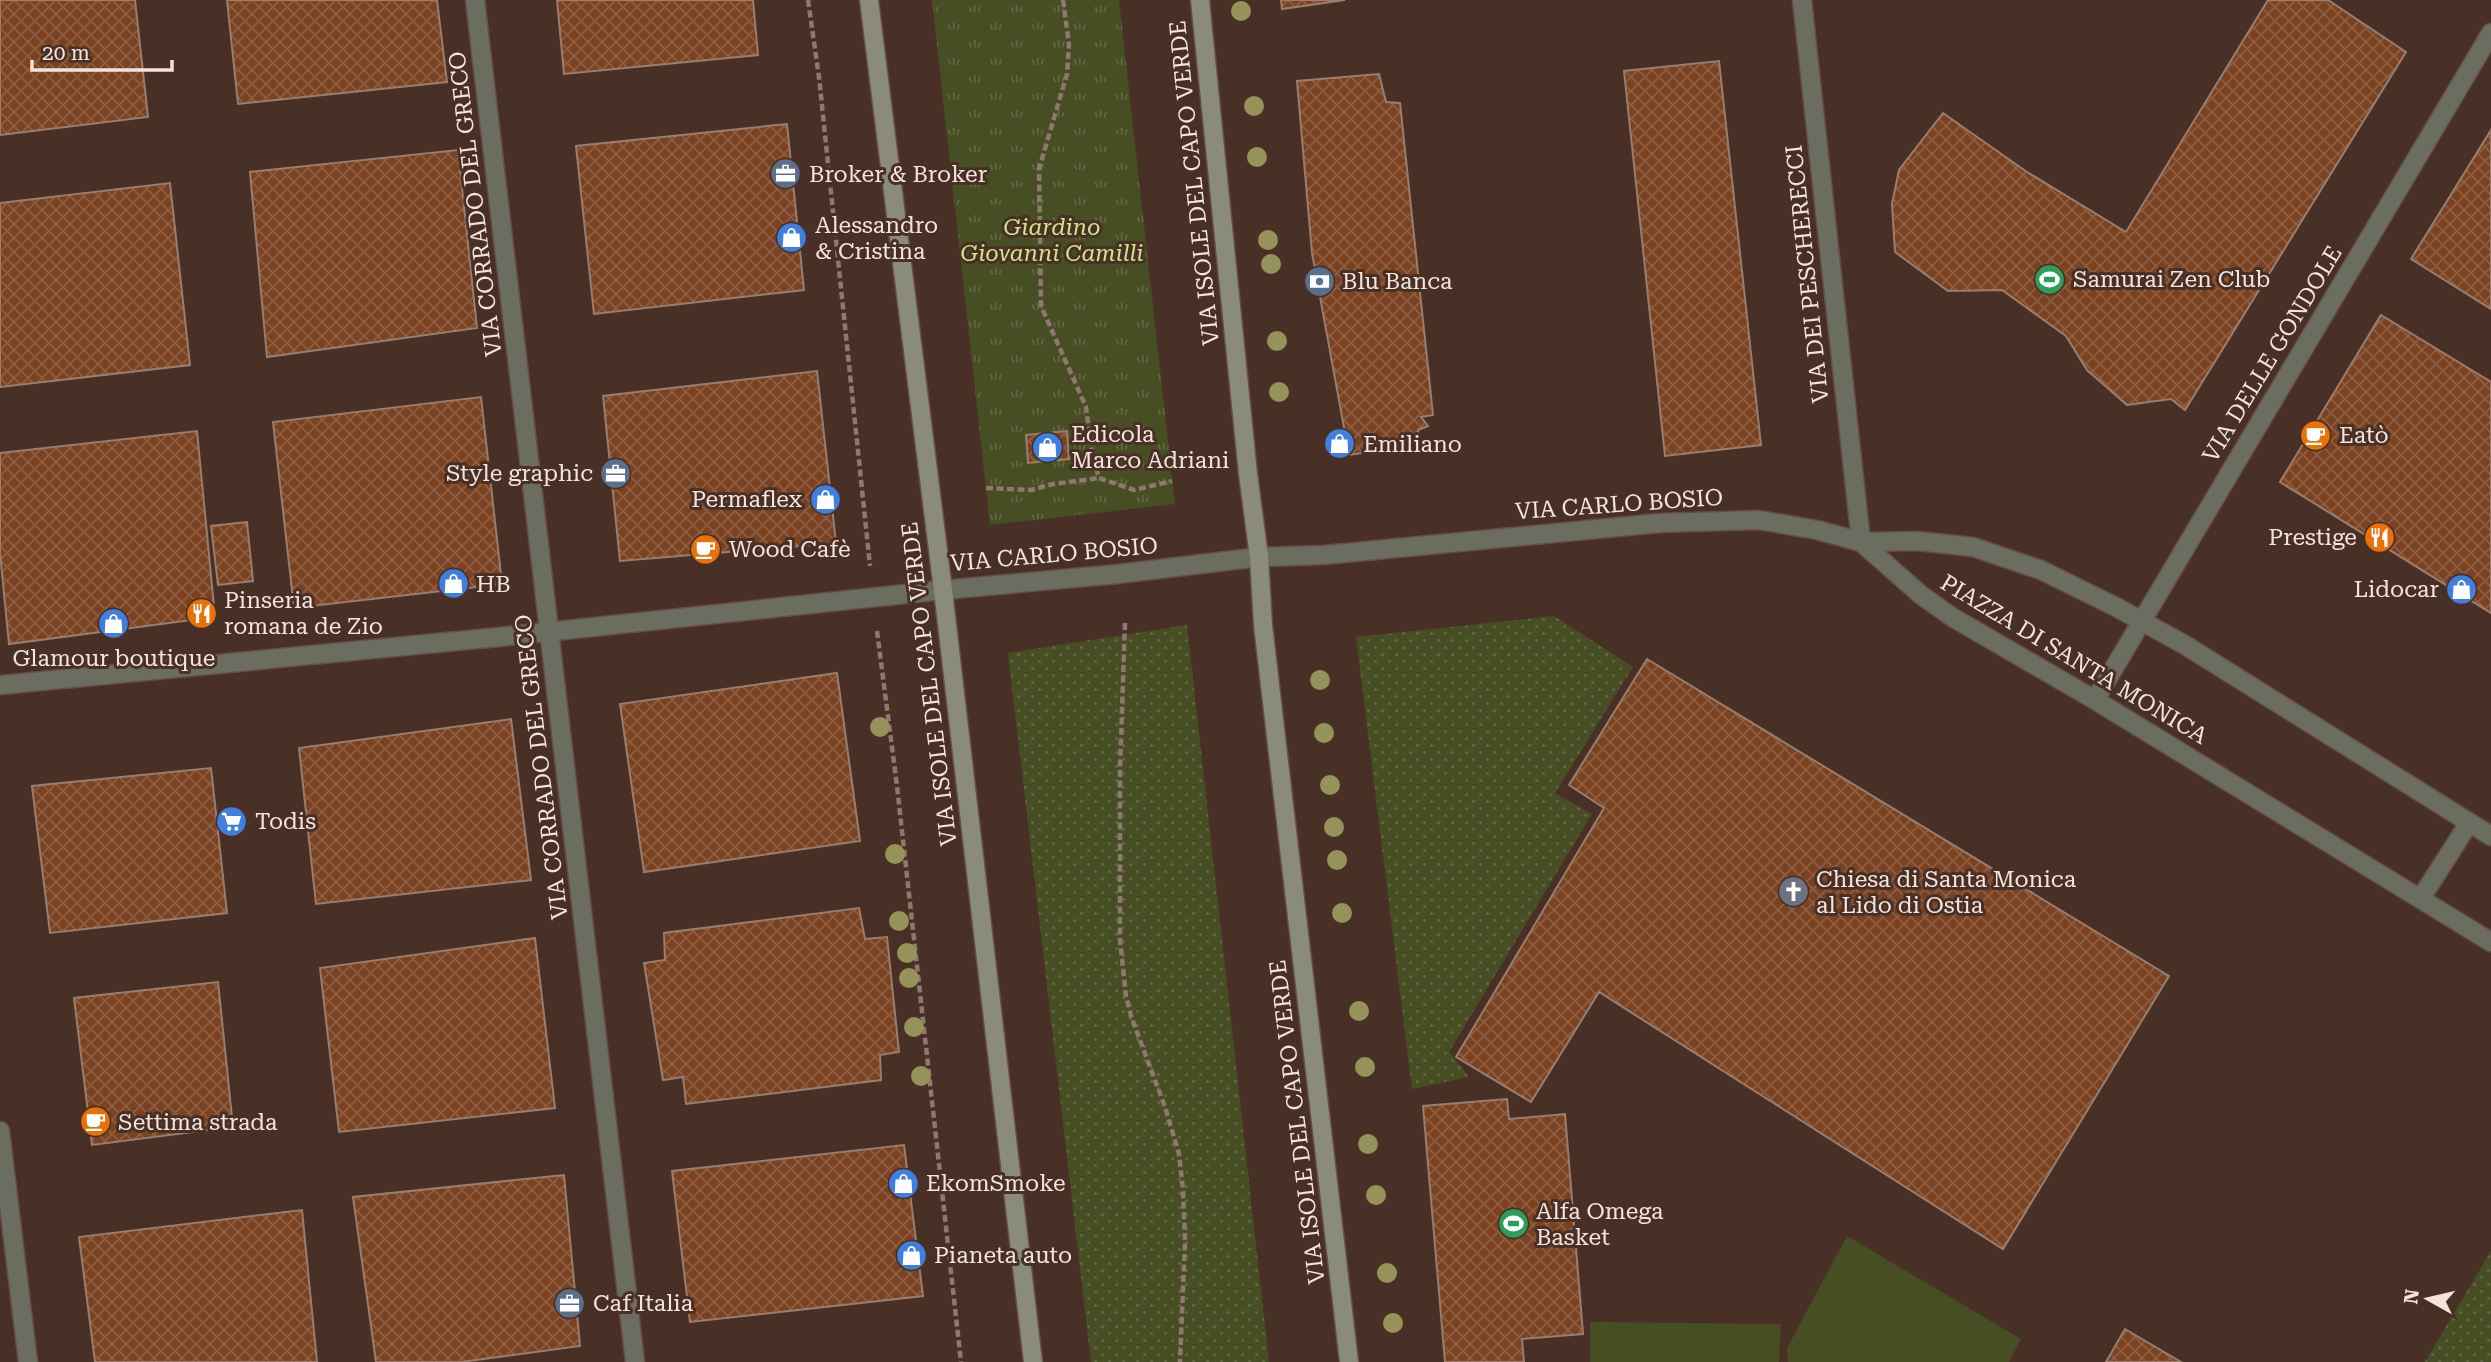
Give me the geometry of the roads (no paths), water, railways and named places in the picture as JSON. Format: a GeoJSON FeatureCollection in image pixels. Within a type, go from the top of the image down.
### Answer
{"type":"FeatureCollection","features":[{"type":"Feature","properties":{"kind":"street","name":"VIA CORRADO DEL GRECO"},"geometry":{"type":"LineString","coordinates":[[475,0],[635,1362]]}},
{"type":"Feature","properties":{"kind":"street","name":"VIA ISOLE DEL CAPO VERDE"},"geometry":{"type":"LineString","coordinates":[[869,0],[943,590],[1033,1362]]}},
{"type":"Feature","properties":{"kind":"street","name":"VIA ISOLE DEL CAPO VERDE"},"geometry":{"type":"LineString","coordinates":[[1200,0],[1248,474],[1259,557],[1263,625],[1349,1362]]}},
{"type":"Feature","properties":{"kind":"street","name":"VIA DEI PESCHERECCI"},"geometry":{"type":"LineString","coordinates":[[1802,0],[1861,542]]}},
{"type":"Feature","properties":{"kind":"street","name":"VIA DELLE GONDOLE"},"geometry":{"type":"LineString","coordinates":[[2095,699],[2488,45]]}},
{"type":"Feature","properties":{"kind":"street","name":"VIA CARLO BOSIO"},"geometry":{"type":"LineString","coordinates":[[0,685],[549,632],[1259,557],[1324,555],[1660,523],[1759,520],[1789,524],[1861,542]]}},
{"type":"Feature","properties":{"kind":"street","name":"PIAZZA DI SANTA MONICA"},"geometry":{"type":"LineString","coordinates":[[1861,542],[1917,541],[1973,547],[2041,570],[2143,621],[2194,651],[2491,836]]}},
{"type":"Feature","properties":{"kind":"street","name":"PIAZZA DI SANTA MONICA"},"geometry":{"type":"LineString","coordinates":[[1861,542],[1936,606],[2095,699],[2491,942]]}},
{"type":"Feature","properties":{"kind":"street"},"geometry":{"type":"LineString","coordinates":[[2420,898],[2469,823]]}},
{"type":"Feature","properties":{"kind":"street"},"geometry":{"type":"LineString","coordinates":[[0,1131],[28,1362]]}},
{"type":"Feature","properties":{"kind":"place","name":"Broker & Broker"},"geometry":{"type":"Point","coordinates":[786,174]}},
{"type":"Feature","properties":{"kind":"place","name":"Alessandro & Cristina"},"geometry":{"type":"Point","coordinates":[792,238]}},
{"type":"Feature","properties":{"kind":"place","name":"Samurai Zen Club"},"geometry":{"type":"Point","coordinates":[2050,279]}},
{"type":"Feature","properties":{"kind":"place","name":"Blu Banca"},"geometry":{"type":"Point","coordinates":[1319,281]}},
{"type":"Feature","properties":{"kind":"place","name":"Eatò"},"geometry":{"type":"Point","coordinates":[2316,435]}},
{"type":"Feature","properties":{"kind":"place","name":"Emiliano"},"geometry":{"type":"Point","coordinates":[1340,444]}},
{"type":"Feature","properties":{"kind":"place","name":"Edicola Marco Adriani"},"geometry":{"type":"Point","coordinates":[1048,447]}},
{"type":"Feature","properties":{"kind":"place","name":"Style graphic"},"geometry":{"type":"Point","coordinates":[616,473]}},
{"type":"Feature","properties":{"kind":"place","name":"Permaflex"},"geometry":{"type":"Point","coordinates":[825,499]}},
{"type":"Feature","properties":{"kind":"place","name":"Prestige"},"geometry":{"type":"Point","coordinates":[2380,537]}},
{"type":"Feature","properties":{"kind":"place","name":"Wood Cafè"},"geometry":{"type":"Point","coordinates":[706,549]}},
{"type":"Feature","properties":{"kind":"place","name":"HB"},"geometry":{"type":"Point","coordinates":[453,584]}},
{"type":"Feature","properties":{"kind":"place","name":"Lidocar"},"geometry":{"type":"Point","coordinates":[2462,589]}},
{"type":"Feature","properties":{"kind":"place","name":"Pinseria romana de Zio"},"geometry":{"type":"Point","coordinates":[201,613]}},
{"type":"Feature","properties":{"kind":"place","name":"Glamour boutique"},"geometry":{"type":"Point","coordinates":[114,624]}},
{"type":"Feature","properties":{"kind":"place","name":"Todis"},"geometry":{"type":"Point","coordinates":[232,821]}},
{"type":"Feature","properties":{"kind":"place","name":"Chiesa di Santa Monica al Lido di Ostia"},"geometry":{"type":"Point","coordinates":[1793,892]}},
{"type":"Feature","properties":{"kind":"place","name":"Settima strada"},"geometry":{"type":"Point","coordinates":[95,1122]}},
{"type":"Feature","properties":{"kind":"place","name":"EkomSmoke"},"geometry":{"type":"Point","coordinates":[903,1183]}},
{"type":"Feature","properties":{"kind":"place","name":"Alfa Omega Basket"},"geometry":{"type":"Point","coordinates":[1513,1224]}},
{"type":"Feature","properties":{"kind":"place","name":"Pianeta auto"},"geometry":{"type":"Point","coordinates":[911,1255]}},
{"type":"Feature","properties":{"kind":"place","name":"Caf Italia"},"geometry":{"type":"Point","coordinates":[570,1303]}},
{"type":"Feature","properties":{"kind":"park label","name":"Giardino Giovanni Camilli"},"geometry":{"type":"Point","coordinates":[1052,240]}}]}
